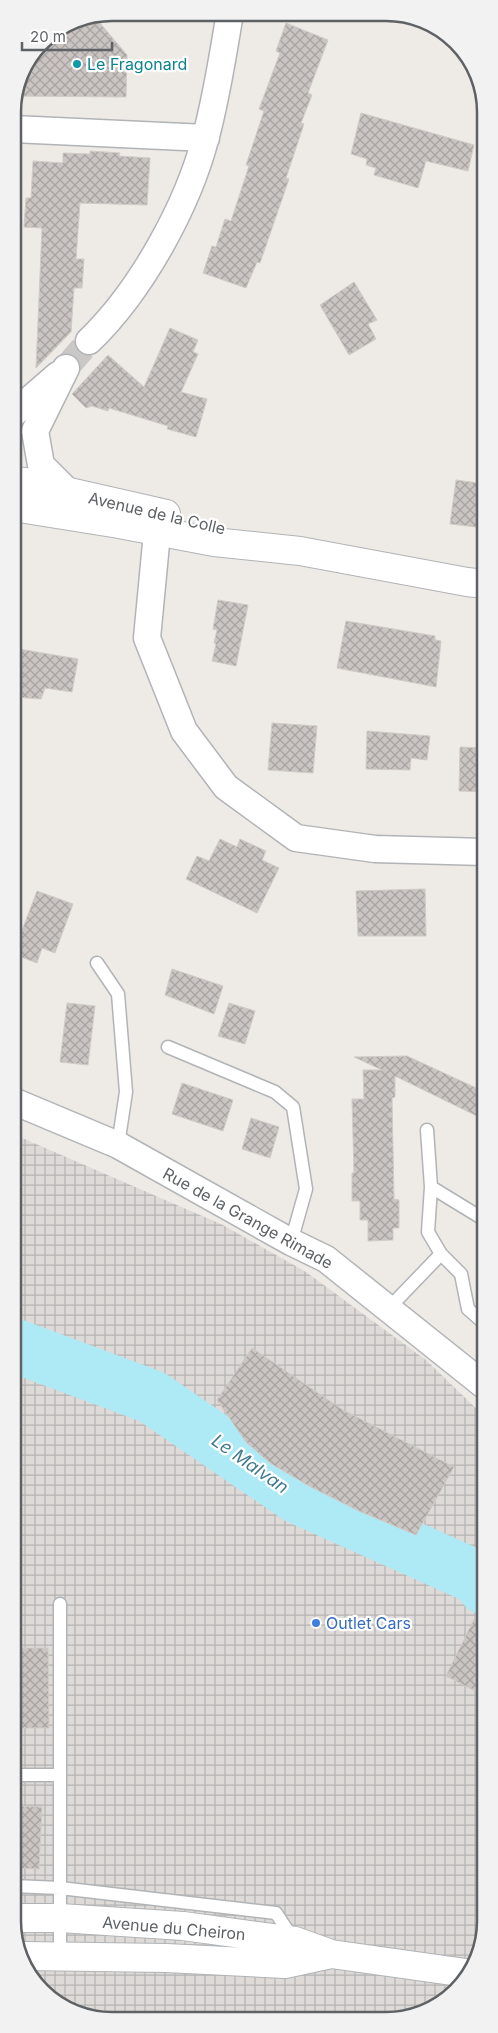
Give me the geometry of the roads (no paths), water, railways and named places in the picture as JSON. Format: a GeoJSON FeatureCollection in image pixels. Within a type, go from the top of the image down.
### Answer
{"type":"FeatureCollection","features":[{"type":"Feature","properties":{"kind":"main road","name":"Avenue de la Colle"},"geometry":{"type":"LineString","coordinates":[[21,483],[68,492],[158,522]]}},
{"type":"Feature","properties":{"kind":"main road","name":"Avenue de la Colle"},"geometry":{"type":"LineString","coordinates":[[21,508],[158,522],[218,526],[300,551],[477,585]]}},
{"type":"Feature","properties":{"kind":"main road","name":"Avenue du Cheiron"},"geometry":{"type":"LineString","coordinates":[[21,1918],[60,1918],[183,1926],[295,1941],[332,1954],[460,1973]]}},
{"type":"Feature","properties":{"kind":"main road","name":"Avenue du Cheiron"},"geometry":{"type":"LineString","coordinates":[[29,1956],[166,1958],[286,1964],[332,1954]]}},
{"type":"Feature","properties":{"kind":"street"},"geometry":{"type":"LineString","coordinates":[[89,341],[101,330],[132,291],[164,237],[188,189],[206,138],[218,84],[229,21]]}},
{"type":"Feature","properties":{"kind":"street"},"geometry":{"type":"LineString","coordinates":[[21,128],[206,138]]}},
{"type":"Feature","properties":{"kind":"street"},"geometry":{"type":"LineString","coordinates":[[21,407],[66,368],[35,431],[41,465],[68,492]]}},
{"type":"Feature","properties":{"kind":"street"},"geometry":{"type":"LineString","coordinates":[[158,522],[147,638],[184,731],[226,787],[296,838],[375,849],[477,852]]}},
{"type":"Feature","properties":{"kind":"street","name":"Rue de la Grange Rimade"},"geometry":{"type":"LineString","coordinates":[[21,1104],[118,1144],[291,1242],[326,1259],[477,1380]]}},
{"type":"Feature","properties":{"kind":"lane"},"geometry":{"type":"LineString","coordinates":[[97,963],[118,994],[126,1092],[118,1144]]}},
{"type":"Feature","properties":{"kind":"lane"},"geometry":{"type":"LineString","coordinates":[[168,1047],[275,1092],[293,1107],[306,1189],[291,1242]]}},
{"type":"Feature","properties":{"kind":"lane"},"geometry":{"type":"LineString","coordinates":[[427,1130],[432,1187],[428,1232],[441,1254],[461,1274],[468,1309],[477,1317]]}},
{"type":"Feature","properties":{"kind":"lane"},"geometry":{"type":"LineString","coordinates":[[432,1187],[477,1215]]}},
{"type":"Feature","properties":{"kind":"lane"},"geometry":{"type":"LineString","coordinates":[[388,1309],[441,1254]]}},
{"type":"Feature","properties":{"kind":"lane"},"geometry":{"type":"LineString","coordinates":[[60,1604],[60,1956]]}},
{"type":"Feature","properties":{"kind":"lane"},"geometry":{"type":"LineString","coordinates":[[21,1775],[59,1775]]}},
{"type":"Feature","properties":{"kind":"lane"},"geometry":{"type":"LineString","coordinates":[[21,1886],[60,1888],[276,1913],[295,1941]]}},
{"type":"Feature","properties":{"kind":"waterway","name":"Le Malvan"},"geometry":{"type":"LineString","coordinates":[[21,1348],[152,1397],[298,1497],[477,1578]]}},
{"type":"Feature","properties":{"kind":"tunnel"},"geometry":{"type":"LineString","coordinates":[[66,368],[89,341]]}},
{"type":"Feature","properties":{"kind":"place","name":"Le Fragonard"},"geometry":{"type":"Point","coordinates":[77,64]}},
{"type":"Feature","properties":{"kind":"place","name":"Outlet Cars"},"geometry":{"type":"Point","coordinates":[316,1623]}}]}
